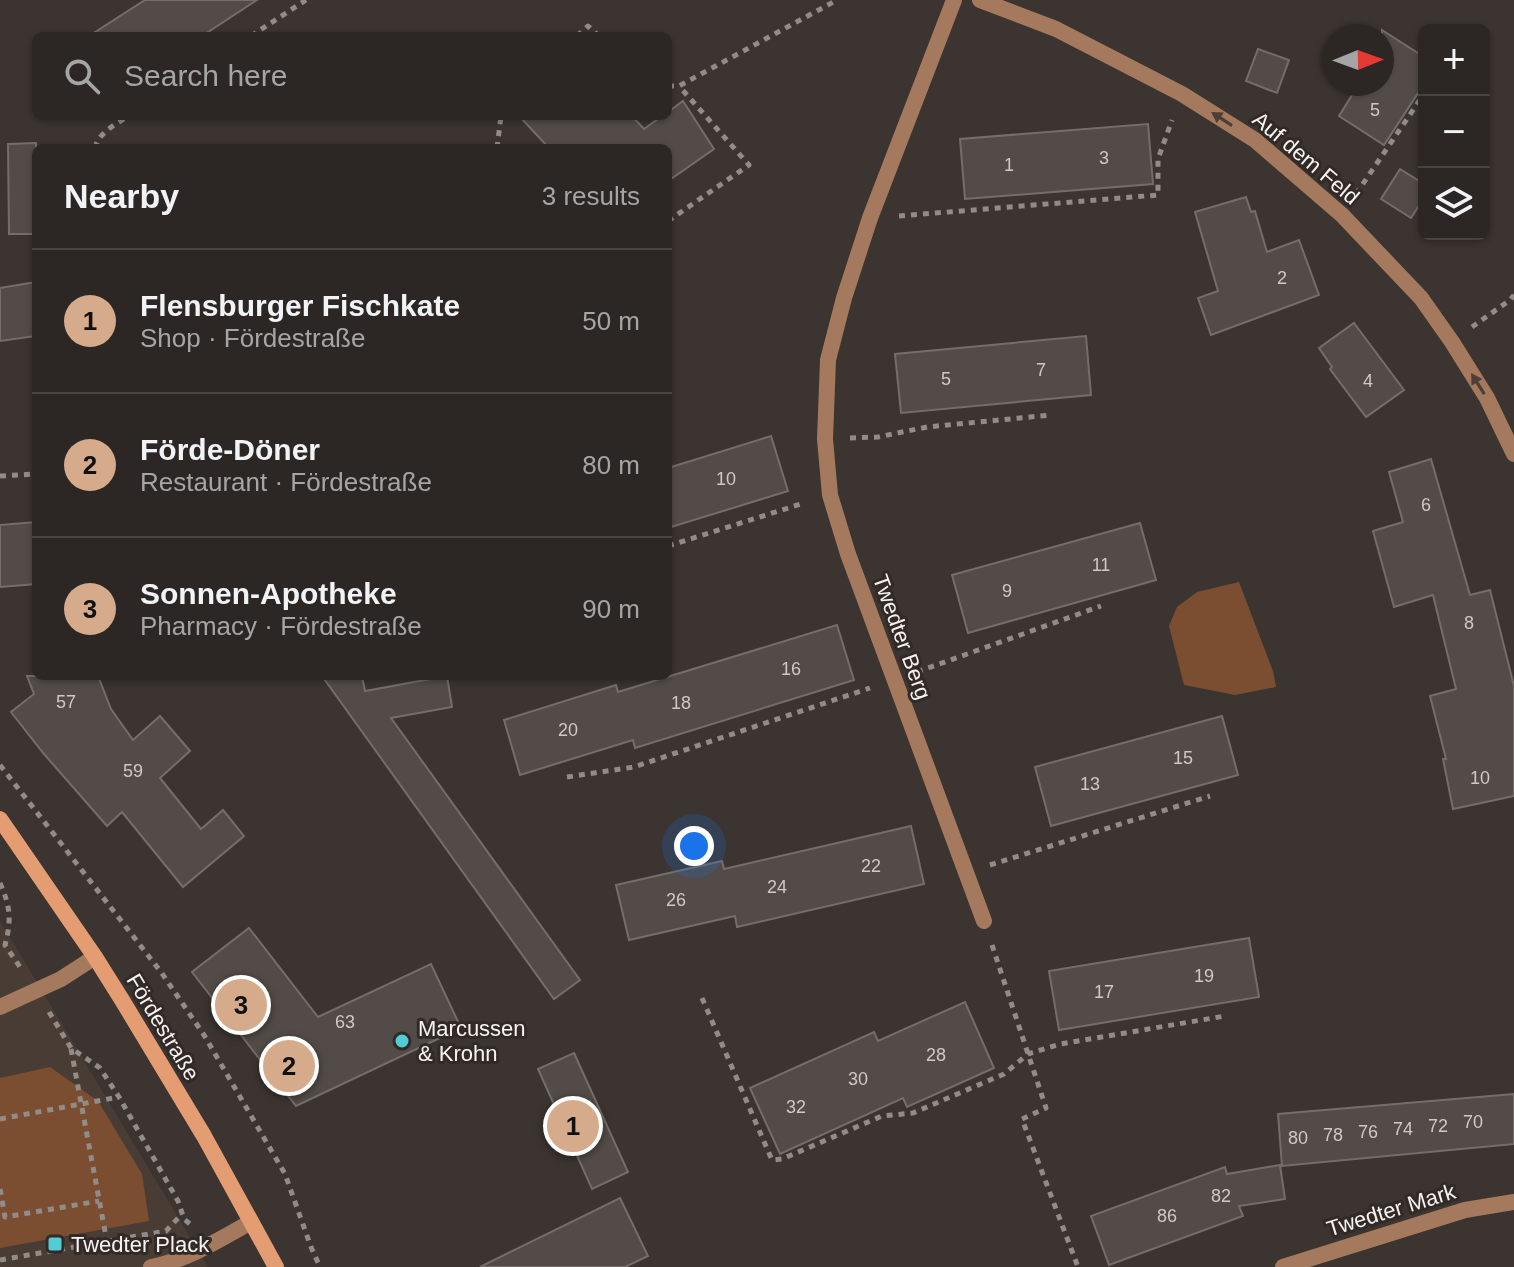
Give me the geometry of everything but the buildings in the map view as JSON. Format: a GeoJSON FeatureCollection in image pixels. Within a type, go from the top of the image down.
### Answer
{"type":"FeatureCollection","features":[{"type":"Feature","properties":{"kind":"main road","name":"Fördestraße"},"geometry":{"type":"LineString","coordinates":[[0,819],[95,957],[204,1136],[276,1267]]}},
{"type":"Feature","properties":{"kind":"street","name":"Twedter Berg"},"geometry":{"type":"LineString","coordinates":[[954,0],[870,218],[844,298],[828,360],[825,439],[830,495],[848,554],[984,921]]}},
{"type":"Feature","properties":{"kind":"street","name":"Auf dem Feld"},"geometry":{"type":"LineString","coordinates":[[980,0],[1056,29],[1182,94],[1255,140],[1342,215],[1421,298],[1487,398],[1514,454]]}},
{"type":"Feature","properties":{"kind":"street"},"geometry":{"type":"LineString","coordinates":[[0,1007],[61,979],[95,957]]}},
{"type":"Feature","properties":{"kind":"street","name":"Twedter Mark"},"geometry":{"type":"LineString","coordinates":[[1283,1267],[1465,1210],[1514,1202]]}},
{"type":"Feature","properties":{"kind":"street"},"geometry":{"type":"LineString","coordinates":[[151,1267],[211,1245],[251,1222]]}},
{"type":"Feature","properties":{"kind":"path"},"geometry":{"type":"LineString","coordinates":[[257,32],[306,0]]}},
{"type":"Feature","properties":{"kind":"path"},"geometry":{"type":"LineString","coordinates":[[672,86],[679,86],[837,0]]}},
{"type":"Feature","properties":{"kind":"path"},"geometry":{"type":"LineString","coordinates":[[672,218],[749,165],[679,86]]}},
{"type":"Feature","properties":{"kind":"path"},"geometry":{"type":"LineString","coordinates":[[1342,215],[1423,96]]}},
{"type":"Feature","properties":{"kind":"path"},"geometry":{"type":"LineString","coordinates":[[96,144],[108,130],[123,120]]}},
{"type":"Feature","properties":{"kind":"path"},"geometry":{"type":"LineString","coordinates":[[498,144],[500,120]]}},
{"type":"Feature","properties":{"kind":"path"},"geometry":{"type":"LineString","coordinates":[[870,218],[1158,195],[1158,159],[1171,123]]}},
{"type":"Feature","properties":{"kind":"path"},"geometry":{"type":"LineString","coordinates":[[1452,342],[1514,295]]}},
{"type":"Feature","properties":{"kind":"path"},"geometry":{"type":"LineString","coordinates":[[825,439],[878,437],[927,427],[1051,415]]}},
{"type":"Feature","properties":{"kind":"path"},"geometry":{"type":"LineString","coordinates":[[0,476],[32,474]]}},
{"type":"Feature","properties":{"kind":"path"},"geometry":{"type":"LineString","coordinates":[[672,545],[830,495]]}},
{"type":"Feature","properties":{"kind":"path"},"geometry":{"type":"LineString","coordinates":[[567,777],[634,767],[894,680],[1101,606]]}},
{"type":"Feature","properties":{"kind":"path"},"geometry":{"type":"LineString","coordinates":[[0,765],[161,972],[204,1035],[285,1174],[320,1267]]}},
{"type":"Feature","properties":{"kind":"path"},"geometry":{"type":"LineString","coordinates":[[966,872],[1210,796]]}},
{"type":"Feature","properties":{"kind":"path"},"geometry":{"type":"LineString","coordinates":[[0,883],[7,899],[10,925],[5,945],[71,1048],[107,1242]]}},
{"type":"Feature","properties":{"kind":"path"},"geometry":{"type":"LineString","coordinates":[[984,921],[1046,1108],[1022,1119],[1078,1267]]}},
{"type":"Feature","properties":{"kind":"path"},"geometry":{"type":"LineString","coordinates":[[702,998],[772,1160],[782,1159],[882,1116],[913,1113],[1004,1074],[1028,1054],[1060,1044],[1225,1016]]}},
{"type":"Feature","properties":{"kind":"path"},"geometry":{"type":"LineString","coordinates":[[71,1048],[100,1068],[178,1201],[184,1219],[211,1245]]}},
{"type":"Feature","properties":{"kind":"path"},"geometry":{"type":"LineString","coordinates":[[0,1119],[119,1097]]}},
{"type":"Feature","properties":{"kind":"path"},"geometry":{"type":"LineString","coordinates":[[0,1189],[2,1218],[99,1201]]}},
{"type":"Feature","properties":{"kind":"path"},"geometry":{"type":"LineString","coordinates":[[0,1260],[166,1231],[182,1214]]}},
{"type":"Feature","properties":{"kind":"shaded area"},"geometry":{"type":"Polygon","coordinates":[[[1239,582],[1273,671],[1276,687],[1235,695],[1184,685],[1169,626],[1177,607],[1197,592],[1239,582]]]}},
{"type":"Feature","properties":{"kind":"shaded area"},"geometry":{"type":"Polygon","coordinates":[[[0,921],[208,1267],[0,1267],[0,921]]]}},
{"type":"Feature","properties":{"kind":"shaded area"},"geometry":{"type":"Polygon","coordinates":[[[50,1067],[98,1101],[142,1174],[149,1221],[0,1248],[0,1078],[50,1067]]]}},
{"type":"Feature","properties":{"kind":"place","name":"Sonnen-Apotheke"},"geometry":{"type":"Point","coordinates":[241,1005]}},
{"type":"Feature","properties":{"kind":"place","name":"Marcussen & Krohn"},"geometry":{"type":"Point","coordinates":[402,1041]}},
{"type":"Feature","properties":{"kind":"place","name":"Förde-Döner"},"geometry":{"type":"Point","coordinates":[289,1066]}},
{"type":"Feature","properties":{"kind":"place","name":"Flensburger Fischkate"},"geometry":{"type":"Point","coordinates":[573,1126]}},
{"type":"Feature","properties":{"kind":"place","name":"Twedter Plack"},"geometry":{"type":"Point","coordinates":[55,1244]}}]}
